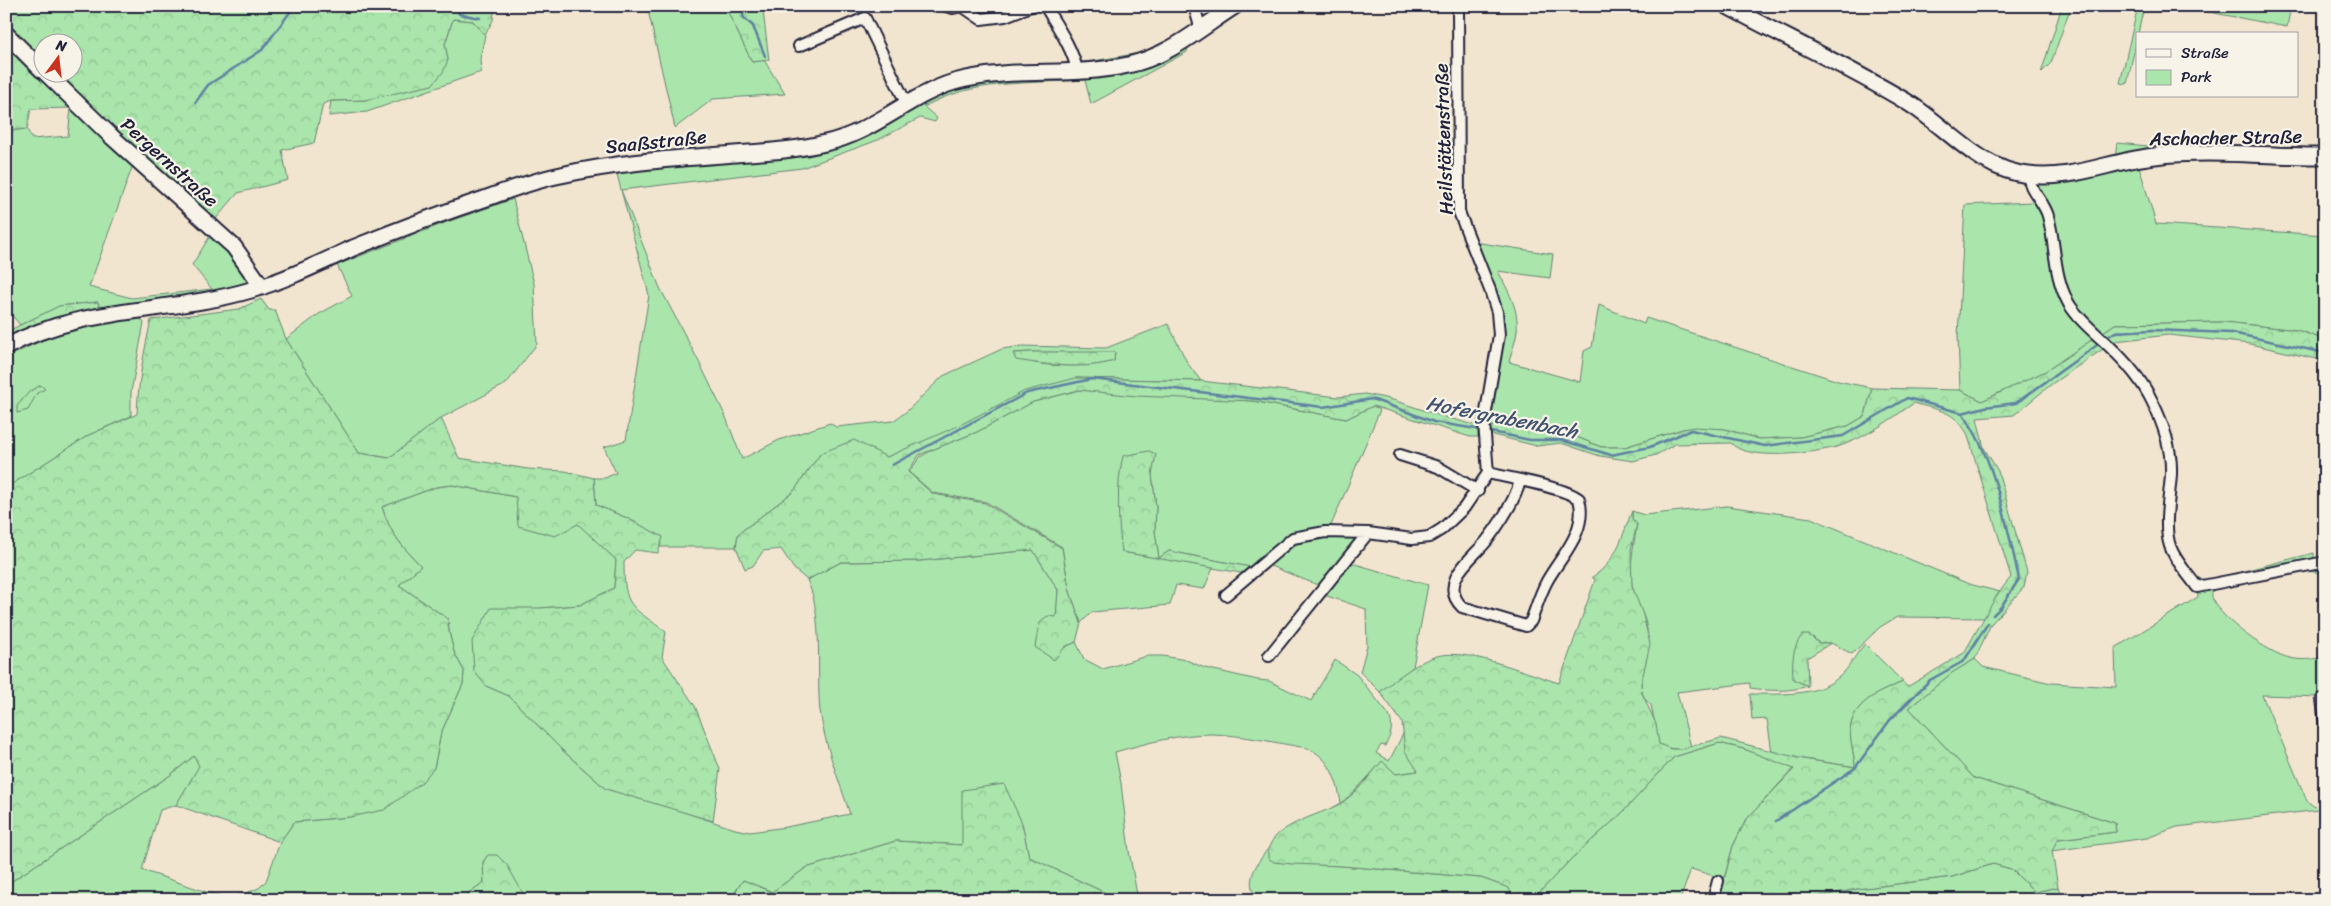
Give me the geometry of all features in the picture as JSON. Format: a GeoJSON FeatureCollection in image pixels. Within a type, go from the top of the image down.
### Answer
{"type":"FeatureCollection","features":[{"type":"Feature","properties":{"kind":"street"},"geometry":{"type":"LineString","coordinates":[[946,6],[953,8],[962,6],[981,19],[1005,16],[1031,6]]}},
{"type":"Feature","properties":{"kind":"street"},"geometry":{"type":"LineString","coordinates":[[1045,6],[1075,60],[1077,70],[1120,67],[1147,60],[1166,52],[1235,6]]}},
{"type":"Feature","properties":{"kind":"street"},"geometry":{"type":"LineString","coordinates":[[1194,6],[1201,30]]}},
{"type":"Feature","properties":{"kind":"street","name":"Heilstättenstraße"},"geometry":{"type":"LineString","coordinates":[[1458,6],[1459,212],[1490,290],[1497,312],[1499,334],[1484,423],[1488,473]]}},
{"type":"Feature","properties":{"kind":"street","name":"Aschacher Straße"},"geometry":{"type":"LineString","coordinates":[[1726,6],[1909,103],[1982,159],[2005,169],[2029,176],[2066,174],[2117,162],[2168,154],[2325,156]]}},
{"type":"Feature","properties":{"kind":"street"},"geometry":{"type":"LineString","coordinates":[[799,46],[865,18],[906,105]]}},
{"type":"Feature","properties":{"kind":"street","name":"Pergernstraße"},"geometry":{"type":"LineString","coordinates":[[6,34],[32,59]]}},
{"type":"Feature","properties":{"kind":"street","name":"Saaßstraße"},"geometry":{"type":"LineString","coordinates":[[6,348],[34,332],[83,318],[215,299],[262,287],[399,230],[530,183],[609,165],[790,149],[827,143],[857,132],[931,91],[961,81],[998,75],[1077,70]]}},
{"type":"Feature","properties":{"kind":"street","name":"Pergernstraße"},"geometry":{"type":"LineString","coordinates":[[55,82],[112,138],[234,247],[262,287]]}},
{"type":"Feature","properties":{"kind":"street"},"geometry":{"type":"LineString","coordinates":[[2029,176],[2030,186],[2042,200],[2047,212],[2057,270],[2067,301],[2083,322],[2108,345],[2138,378],[2152,400],[2162,424],[2169,447],[2171,472],[2167,510],[2170,545],[2182,567],[2197,587],[2325,562]]}},
{"type":"Feature","properties":{"kind":"street"},"geometry":{"type":"LineString","coordinates":[[1400,455],[1438,468],[1478,491]]}},
{"type":"Feature","properties":{"kind":"street"},"geometry":{"type":"LineString","coordinates":[[1226,595],[1293,538],[1325,532],[1368,533],[1412,539],[1430,537],[1448,524],[1478,491],[1488,473],[1520,481],[1570,494],[1579,500],[1580,504],[1576,536],[1546,583],[1531,621],[1526,626],[1462,607],[1456,599],[1455,592],[1462,567],[1489,539],[1516,493],[1520,481]]}},
{"type":"Feature","properties":{"kind":"street"},"geometry":{"type":"LineString","coordinates":[[1269,656],[1368,533]]}},
{"type":"Feature","properties":{"kind":"street"},"geometry":{"type":"LineString","coordinates":[[2322,699],[2325,724]]}},
{"type":"Feature","properties":{"kind":"street"},"geometry":{"type":"LineString","coordinates":[[1713,900],[1718,881]]}},
{"type":"Feature","properties":{"kind":"green space"},"geometry":{"type":"Polygon","coordinates":[[[6,6],[495,6],[493,20],[485,35],[473,21],[453,19],[445,44],[448,60],[443,72],[432,85],[365,100],[331,101],[323,104],[314,143],[282,150],[288,180],[238,193],[214,221],[62,82],[82,82],[82,32],[32,32],[32,53],[6,26],[6,6]]]}},
{"type":"Feature","properties":{"kind":"green space"},"geometry":{"type":"Polygon","coordinates":[[[647,6],[725,6],[752,62],[764,60],[785,94],[713,99],[675,128],[647,6]]]}},
{"type":"Feature","properties":{"kind":"green space"},"geometry":{"type":"Polygon","coordinates":[[[725,6],[770,6],[763,11],[769,60],[752,62],[725,6]]]}},
{"type":"Feature","properties":{"kind":"green space"},"geometry":{"type":"Polygon","coordinates":[[[2062,6],[2071,6],[2051,63],[2041,73],[2062,6]]]}},
{"type":"Feature","properties":{"kind":"green space"},"geometry":{"type":"Polygon","coordinates":[[[2138,6],[2144,6],[2138,32],[2136,32],[2136,43],[2127,84],[2120,83],[2138,6]]]}},
{"type":"Feature","properties":{"kind":"green space"},"geometry":{"type":"Polygon","coordinates":[[[2178,6],[2226,6],[2226,10],[2230,11],[2231,6],[2291,6],[2287,27],[2178,6]]]}},
{"type":"Feature","properties":{"kind":"green space"},"geometry":{"type":"Polygon","coordinates":[[[453,19],[473,21],[485,35],[480,59],[481,72],[367,112],[329,116],[331,101],[365,100],[448,60],[445,44],[453,19]]]}},
{"type":"Feature","properties":{"kind":"green space"},"geometry":{"type":"Polygon","coordinates":[[[1193,29],[1187,52],[1091,104],[1085,80],[982,87],[942,98],[924,107],[937,118],[935,122],[920,118],[878,140],[802,168],[621,190],[617,174],[606,158],[679,150],[680,153],[802,143],[803,139],[825,136],[844,130],[900,99],[960,72],[1093,61],[1140,53],[1193,29]]]}},
{"type":"Feature","properties":{"kind":"green space"},"geometry":{"type":"Polygon","coordinates":[[[6,43],[32,69],[32,82],[45,82],[71,108],[31,109],[27,129],[6,131],[6,43]]]}},
{"type":"Feature","properties":{"kind":"green space"},"geometry":{"type":"Polygon","coordinates":[[[71,108],[219,238],[245,272],[248,283],[237,287],[191,294],[189,297],[100,310],[98,302],[60,306],[20,325],[6,308],[6,131],[27,129],[32,139],[68,136],[71,108]],[[133,165],[89,287],[132,298],[212,289],[192,265],[210,236],[133,165]]]}},
{"type":"Feature","properties":{"kind":"green space"},"geometry":{"type":"Polygon","coordinates":[[[2117,143],[2159,147],[2186,146],[2115,159],[2117,143]]]}},
{"type":"Feature","properties":{"kind":"green space"},"geometry":{"type":"Polygon","coordinates":[[[2139,166],[2156,224],[2325,235],[2325,340],[2297,330],[2224,322],[2115,324],[2046,371],[1982,401],[1960,390],[1958,336],[1965,205],[2032,202],[2030,184],[2076,182],[2139,166]]]}},
{"type":"Feature","properties":{"kind":"green space"},"geometry":{"type":"Polygon","coordinates":[[[621,190],[660,288],[725,415],[742,459],[779,440],[830,423],[836,427],[893,421],[906,412],[943,376],[1002,349],[1022,346],[1106,348],[1168,324],[1188,364],[1201,381],[1076,378],[887,457],[821,453],[793,492],[738,534],[736,547],[660,547],[662,537],[627,518],[596,505],[594,478],[605,478],[616,473],[604,447],[626,440],[649,295],[621,190]],[[1014,353],[1035,363],[1074,366],[1114,361],[1115,353],[1014,353]]]}},
{"type":"Feature","properties":{"kind":"green space"},"geometry":{"type":"Polygon","coordinates":[[[513,199],[534,284],[537,344],[506,384],[441,418],[389,458],[359,453],[286,339],[319,314],[352,296],[337,265],[447,222],[513,199]]]}},
{"type":"Feature","properties":{"kind":"green space"},"geometry":{"type":"Polygon","coordinates":[[[1462,237],[1474,242],[1553,254],[1550,278],[1498,271],[1515,307],[1517,323],[1509,362],[1580,382],[1584,351],[1592,347],[1599,305],[1644,324],[1646,318],[1838,381],[1872,388],[1865,416],[1848,426],[1801,437],[1759,439],[1725,429],[1683,429],[1625,447],[1601,447],[1574,436],[1548,430],[1490,426],[1489,434],[1478,437],[1481,410],[1492,358],[1494,331],[1487,295],[1462,237]]]}},
{"type":"Feature","properties":{"kind":"green space"},"geometry":{"type":"Polygon","coordinates":[[[261,299],[269,310],[275,310],[286,339],[359,453],[389,458],[441,418],[459,458],[528,469],[565,471],[594,478],[596,505],[627,518],[663,537],[658,553],[635,550],[624,562],[626,589],[628,598],[637,610],[666,632],[662,657],[695,706],[720,769],[713,821],[606,789],[560,748],[509,696],[486,686],[474,671],[472,641],[491,608],[540,608],[580,605],[614,588],[616,560],[578,524],[555,536],[518,526],[516,497],[452,485],[436,487],[382,507],[397,539],[421,566],[399,585],[448,619],[454,652],[464,671],[463,684],[441,733],[434,768],[421,783],[384,810],[350,817],[294,822],[280,842],[176,805],[199,766],[194,756],[169,776],[6,885],[6,488],[89,435],[137,414],[142,367],[151,320],[239,309],[261,299]]]}},
{"type":"Feature","properties":{"kind":"green space"},"geometry":{"type":"Polygon","coordinates":[[[98,302],[100,310],[6,340],[6,332],[59,306],[98,302]]]}},
{"type":"Feature","properties":{"kind":"green space"},"geometry":{"type":"Polygon","coordinates":[[[141,319],[144,323],[131,392],[131,416],[89,435],[6,488],[6,359],[39,342],[71,331],[141,319]]]}},
{"type":"Feature","properties":{"kind":"green space"},"geometry":{"type":"Polygon","coordinates":[[[2224,322],[2297,330],[2325,340],[2325,361],[2250,344],[2169,335],[2115,341],[2053,383],[2014,415],[1977,418],[1984,448],[1998,471],[2027,572],[2024,587],[1991,624],[1975,659],[1953,672],[1909,708],[1974,778],[2115,823],[2116,832],[2058,839],[2052,851],[2058,887],[2035,892],[2011,869],[1993,864],[1952,877],[1857,889],[1800,900],[1725,900],[1720,895],[1733,846],[1746,820],[1794,769],[1744,749],[1719,743],[1674,757],[1621,814],[1572,858],[1532,900],[1514,900],[1509,888],[1481,878],[1342,866],[1292,864],[1274,862],[1268,858],[1269,847],[1275,837],[1295,823],[1332,808],[1347,799],[1363,784],[1382,761],[1396,774],[1418,771],[1405,751],[1402,722],[1380,692],[1417,665],[1434,657],[1454,654],[1484,659],[1559,683],[1595,580],[1592,577],[1613,557],[1632,511],[1632,519],[1637,524],[1631,550],[1632,586],[1643,615],[1650,644],[1641,684],[1642,693],[1656,724],[1659,744],[1671,749],[1682,749],[1721,738],[1803,759],[1855,767],[1850,730],[1858,709],[1879,693],[1903,682],[1907,687],[1964,653],[1997,595],[2011,577],[1967,433],[1956,419],[1950,415],[1914,403],[1860,438],[1840,446],[1816,451],[1783,454],[1752,452],[1739,449],[1731,443],[1675,444],[1656,455],[1633,461],[1600,456],[1561,443],[1537,446],[1489,434],[1490,426],[1548,430],[1574,436],[1601,447],[1625,447],[1695,427],[1725,429],[1759,439],[1801,437],[1848,426],[1865,416],[1872,388],[1960,390],[1982,401],[2046,371],[2115,324],[2224,322]]]}},
{"type":"Feature","properties":{"kind":"green space"},"geometry":{"type":"Polygon","coordinates":[[[1115,352],[1114,361],[1078,366],[1016,360],[1013,353],[1115,352]]]}},
{"type":"Feature","properties":{"kind":"green space"},"geometry":{"type":"Polygon","coordinates":[[[1076,378],[1201,381],[1338,397],[1365,394],[1390,399],[1478,426],[1478,437],[1470,437],[1373,406],[1346,419],[1253,401],[1136,396],[1079,390],[1033,402],[977,432],[919,455],[908,472],[933,494],[985,503],[1062,548],[1069,589],[1081,623],[1076,642],[1065,647],[1054,660],[1035,647],[1039,624],[1047,616],[1056,617],[1058,590],[1033,550],[919,561],[841,562],[807,580],[794,569],[781,549],[763,551],[753,566],[745,569],[736,547],[738,534],[793,492],[821,453],[854,440],[887,457],[960,425],[1025,391],[1076,378]]]}},
{"type":"Feature","properties":{"kind":"green space"},"geometry":{"type":"Polygon","coordinates":[[[41,385],[45,389],[37,393],[28,410],[17,413],[17,406],[29,392],[41,385]]]}},
{"type":"Feature","properties":{"kind":"green space"},"geometry":{"type":"Polygon","coordinates":[[[1079,390],[1253,401],[1346,419],[1373,406],[1380,410],[1330,528],[1301,533],[1243,575],[1241,574],[1249,567],[1169,551],[1159,558],[1213,568],[1204,589],[1176,585],[1170,605],[1092,612],[1081,623],[1069,589],[1062,547],[986,502],[933,493],[909,472],[920,457],[934,449],[977,432],[1033,402],[1079,390]],[[1155,454],[1122,552],[1158,558],[1155,531],[1156,506],[1152,475],[1155,454]]]}},
{"type":"Feature","properties":{"kind":"green space"},"geometry":{"type":"Polygon","coordinates":[[[1149,451],[1156,454],[1152,475],[1156,506],[1155,531],[1159,558],[1169,551],[1250,567],[1241,573],[1122,552],[1118,504],[1119,478],[1123,456],[1149,451]]]}},
{"type":"Feature","properties":{"kind":"green space"},"geometry":{"type":"Polygon","coordinates":[[[452,485],[516,497],[578,523],[616,560],[614,588],[580,605],[540,608],[486,686],[509,696],[560,748],[606,789],[660,804],[735,829],[750,832],[850,814],[822,724],[819,696],[818,627],[816,610],[807,580],[841,562],[919,561],[1033,550],[1058,590],[1054,659],[1065,647],[1076,642],[1084,659],[1103,669],[1147,656],[1163,656],[1186,660],[1205,668],[1269,681],[1311,701],[1335,660],[1357,675],[1389,715],[1392,727],[1390,735],[1385,746],[1381,745],[1376,753],[1389,761],[1404,732],[1418,771],[1396,774],[1382,762],[1341,803],[1335,778],[1327,763],[1315,752],[1307,748],[1248,738],[1200,734],[1151,742],[1115,752],[1138,900],[1114,900],[1112,896],[1029,857],[1022,823],[963,845],[896,841],[806,868],[772,892],[743,880],[730,900],[524,900],[525,897],[488,855],[483,862],[484,882],[467,894],[467,900],[6,900],[6,885],[169,776],[194,756],[200,766],[176,805],[160,810],[142,870],[227,899],[259,888],[266,881],[280,842],[294,822],[350,817],[434,768],[441,733],[463,684],[464,671],[454,652],[448,619],[399,585],[421,566],[397,539],[382,507],[436,487],[452,485]]]}},
{"type":"Feature","properties":{"kind":"green space"},"geometry":{"type":"Polygon","coordinates":[[[1727,506],[1811,518],[1969,584],[2000,592],[1984,618],[1897,617],[1880,627],[1852,654],[1831,643],[1818,643],[1813,637],[1793,679],[1808,686],[1786,690],[1772,690],[1750,688],[1750,683],[1677,692],[1691,747],[1670,748],[1659,744],[1651,705],[1645,698],[1642,690],[1641,680],[1647,629],[1632,585],[1631,562],[1637,524],[1632,519],[1632,511],[1644,515],[1727,506]]]}},
{"type":"Feature","properties":{"kind":"green space"},"geometry":{"type":"Polygon","coordinates":[[[1313,536],[1358,538],[1320,586],[1268,565],[1288,545],[1313,536]]]}},
{"type":"Feature","properties":{"kind":"green space"},"geometry":{"type":"Polygon","coordinates":[[[2314,553],[2314,561],[2202,582],[2198,578],[2208,580],[2314,553]]]}},
{"type":"Feature","properties":{"kind":"green space"},"geometry":{"type":"Polygon","coordinates":[[[1348,562],[1428,585],[1413,667],[1380,692],[1360,672],[1367,646],[1366,609],[1321,594],[1348,562]]]}},
{"type":"Feature","properties":{"kind":"green space"},"geometry":{"type":"Polygon","coordinates":[[[2325,564],[2325,574],[2303,570],[2213,589],[2212,594],[2213,600],[2226,617],[2247,635],[2270,650],[2294,659],[2325,657],[2325,704],[2320,697],[2262,695],[2307,801],[2319,810],[2177,827],[2147,838],[2051,851],[2058,839],[2116,832],[2115,823],[1974,778],[1909,708],[1953,672],[1975,659],[1983,667],[2051,683],[2116,687],[2115,648],[2198,597],[2197,589],[2325,564]]]}},
{"type":"Feature","properties":{"kind":"green space"},"geometry":{"type":"Polygon","coordinates":[[[1802,635],[1809,635],[1819,643],[1831,643],[1807,658],[1808,686],[1793,679],[1793,656],[1796,645],[1802,635]]]}},
{"type":"Feature","properties":{"kind":"green space"},"geometry":{"type":"Polygon","coordinates":[[[1865,644],[1903,682],[1871,698],[1858,709],[1854,716],[1851,734],[1856,767],[1772,752],[1767,719],[1752,720],[1750,694],[1797,693],[1820,688],[1839,677],[1865,644]]]}},
{"type":"Feature","properties":{"kind":"green space"},"geometry":{"type":"Polygon","coordinates":[[[1719,743],[1744,749],[1794,768],[1746,820],[1733,846],[1724,879],[1691,869],[1680,900],[1532,900],[1572,858],[1621,814],[1674,757],[1719,743]]]}},
{"type":"Feature","properties":{"kind":"green space"},"geometry":{"type":"Polygon","coordinates":[[[1004,784],[1022,823],[1029,857],[1112,896],[1114,900],[730,900],[743,880],[772,892],[806,868],[896,841],[962,845],[962,790],[1004,784]]]}},
{"type":"Feature","properties":{"kind":"green space"},"geometry":{"type":"Polygon","coordinates":[[[1270,846],[1268,852],[1274,862],[1481,878],[1510,888],[1514,900],[1258,900],[1251,886],[1252,879],[1257,865],[1270,846]]]}},
{"type":"Feature","properties":{"kind":"green space"},"geometry":{"type":"Polygon","coordinates":[[[488,855],[497,855],[507,865],[525,897],[524,900],[467,900],[467,894],[484,882],[483,862],[488,855]]]}},
{"type":"Feature","properties":{"kind":"green space"},"geometry":{"type":"Polygon","coordinates":[[[1993,864],[2011,869],[2035,892],[2058,887],[2063,900],[1800,900],[1857,889],[1952,877],[1993,864]]]}},
{"type":"Feature","properties":{"kind":"waterway"},"geometry":{"type":"LineString","coordinates":[[455,6],[459,14],[480,18]]}},
{"type":"Feature","properties":{"kind":"waterway"},"geometry":{"type":"LineString","coordinates":[[744,6],[743,17],[753,26],[765,56]]}},
{"type":"Feature","properties":{"kind":"waterway"},"geometry":{"type":"LineString","coordinates":[[195,103],[208,85],[262,50],[293,8]]}},
{"type":"Feature","properties":{"kind":"waterway","name":"Hofergrabenbach"},"geometry":{"type":"LineString","coordinates":[[2105,339],[2115,332],[2152,330],[2232,333],[2325,353]]}},
{"type":"Feature","properties":{"kind":"waterway","name":"Hofergrabenbach"},"geometry":{"type":"LineString","coordinates":[[1487,431],[1530,440],[1561,440],[1611,455],[1650,447],[1691,430],[1765,446],[1843,436],[1907,398],[1962,413],[1985,407],[2016,403],[2100,343]]}},
{"type":"Feature","properties":{"kind":"waterway","name":"Hofergrabenbach"},"geometry":{"type":"LineString","coordinates":[[892,465],[1027,393],[1092,379],[1323,407],[1372,399],[1434,422],[1482,430]]}},
{"type":"Feature","properties":{"kind":"waterway"},"geometry":{"type":"LineString","coordinates":[[1962,413],[1973,430],[1991,471],[2004,515],[2019,579],[2001,607],[1993,615]]}},
{"type":"Feature","properties":{"kind":"waterway"},"geometry":{"type":"LineString","coordinates":[[1776,821],[1855,768],[1890,720],[1930,680],[1964,661],[1988,623]]}}]}
